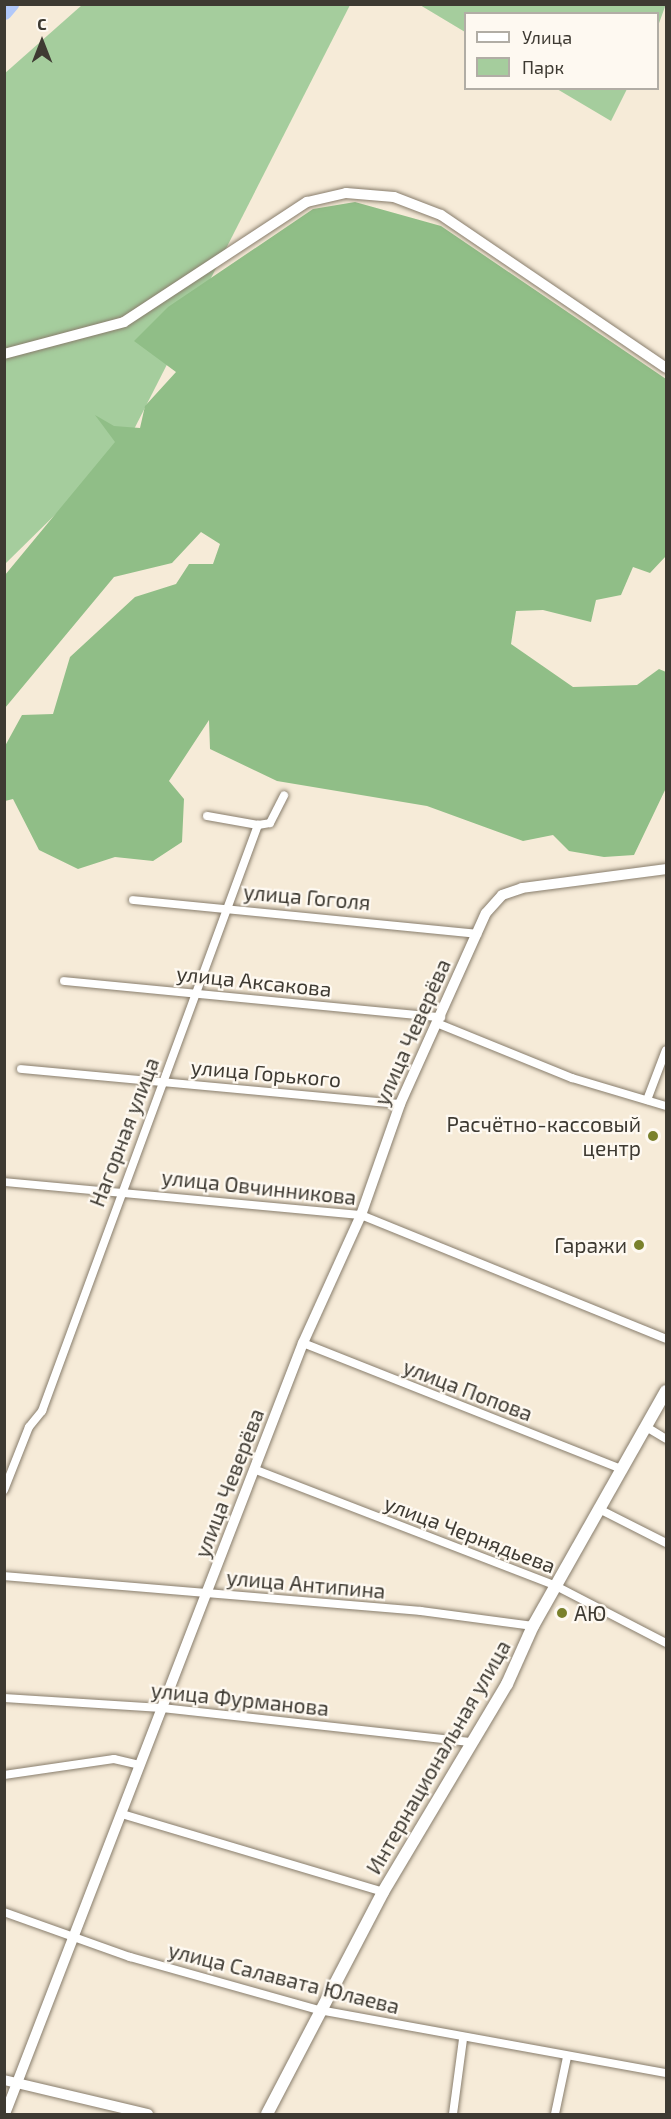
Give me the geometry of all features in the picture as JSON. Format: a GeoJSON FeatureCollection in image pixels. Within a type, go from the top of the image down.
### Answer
{"type":"FeatureCollection","features":[{"type":"Feature","properties":{"kind":"main road","name":"Интернациональная улица"},"geometry":{"type":"LineString","coordinates":[[267,2115],[319,2010],[383,1892],[472,1742],[533,1626],[621,1468],[648,1428],[666,1391]]}},
{"type":"Feature","properties":{"kind":"street"},"geometry":{"type":"LineString","coordinates":[[4,354],[124,322],[307,202],[346,193],[394,197],[441,215],[666,368]]}},
{"type":"Feature","properties":{"kind":"street","name":"Нагорная улица"},"geometry":{"type":"LineString","coordinates":[[4,1490],[29,1427],[42,1411],[121,1190],[229,908],[258,825],[270,823],[284,795]]}},
{"type":"Feature","properties":{"kind":"street"},"geometry":{"type":"LineString","coordinates":[[207,816],[258,825]]}},
{"type":"Feature","properties":{"kind":"street","name":"улица Чеверёва"},"geometry":{"type":"LineString","coordinates":[[5,2115],[9,2081],[122,1814],[303,1343],[361,1215],[400,1104],[477,934],[502,895],[522,888],[666,869]]}},
{"type":"Feature","properties":{"kind":"street","name":"улица Гоголя"},"geometry":{"type":"LineString","coordinates":[[133,900],[477,934]]}},
{"type":"Feature","properties":{"kind":"street","name":"улица Аксакова"},"geometry":{"type":"LineString","coordinates":[[64,981],[440,1020],[527,1062],[666,1106]]}},
{"type":"Feature","properties":{"kind":"street"},"geometry":{"type":"LineString","coordinates":[[646,1100],[666,1050]]}},
{"type":"Feature","properties":{"kind":"street","name":"улица Горького"},"geometry":{"type":"LineString","coordinates":[[21,1069],[164,1080],[400,1104]]}},
{"type":"Feature","properties":{"kind":"street","name":"улица Овчинникова"},"geometry":{"type":"LineString","coordinates":[[4,1182],[121,1190],[361,1215],[666,1339]]}},
{"type":"Feature","properties":{"kind":"street","name":"улица Попова"},"geometry":{"type":"LineString","coordinates":[[303,1343],[621,1468]]}},
{"type":"Feature","properties":{"kind":"street"},"geometry":{"type":"LineString","coordinates":[[648,1428],[666,1439]]}},
{"type":"Feature","properties":{"kind":"street","name":"улица Чернядьева"},"geometry":{"type":"LineString","coordinates":[[256,1470],[556,1586],[666,1643]]}},
{"type":"Feature","properties":{"kind":"street"},"geometry":{"type":"LineString","coordinates":[[599,1509],[666,1543]]}},
{"type":"Feature","properties":{"kind":"street","name":"улица Антипина"},"geometry":{"type":"LineString","coordinates":[[4,1576],[533,1626]]}},
{"type":"Feature","properties":{"kind":"street","name":"улица Фурманова"},"geometry":{"type":"LineString","coordinates":[[4,1698],[162,1708],[472,1742]]}},
{"type":"Feature","properties":{"kind":"street"},"geometry":{"type":"LineString","coordinates":[[4,1775],[114,1759],[140,1765]]}},
{"type":"Feature","properties":{"kind":"street"},"geometry":{"type":"LineString","coordinates":[[122,1814],[383,1892]]}},
{"type":"Feature","properties":{"kind":"street","name":"улица Салавата Юлаева"},"geometry":{"type":"LineString","coordinates":[[4,1912],[71,1937],[319,2010],[463,2039],[666,2073]]}},
{"type":"Feature","properties":{"kind":"street"},"geometry":{"type":"LineString","coordinates":[[453,2115],[463,2039]]}},
{"type":"Feature","properties":{"kind":"street"},"geometry":{"type":"LineString","coordinates":[[555,2115],[567,2057]]}},
{"type":"Feature","properties":{"kind":"street"},"geometry":{"type":"LineString","coordinates":[[9,2081],[148,2115]]}},
{"type":"Feature","properties":{"kind":"green space"},"geometry":{"type":"Polygon","coordinates":[[[666,4],[659,23],[659,12],[464,12],[464,31],[420,5],[666,4]]]}},
{"type":"Feature","properties":{"kind":"green space"},"geometry":{"type":"Polygon","coordinates":[[[82,5],[350,5],[126,445],[5,564],[4,74],[82,5]]]}},
{"type":"Feature","properties":{"kind":"green space"},"geometry":{"type":"Polygon","coordinates":[[[559,90],[626,90],[611,121],[559,90]]]}},
{"type":"Feature","properties":{"kind":"green space"},"geometry":{"type":"Polygon","coordinates":[[[355,202],[441,226],[666,379],[666,556],[650,573],[633,567],[621,595],[596,600],[591,622],[543,610],[516,611],[511,644],[573,687],[637,685],[659,669],[666,672],[666,788],[634,855],[604,857],[569,851],[553,835],[523,841],[427,806],[277,781],[210,749],[209,720],[169,781],[184,799],[182,842],[153,861],[115,857],[78,869],[39,850],[13,799],[5,801],[5,746],[22,715],[53,714],[70,657],[135,597],[176,584],[189,564],[213,564],[220,544],[201,532],[172,563],[114,577],[5,708],[5,575],[115,442],[95,415],[114,426],[140,428],[145,406],[176,372],[134,341],[168,307],[313,209],[355,202]]]}},
{"type":"Feature","properties":{"kind":"waterway"},"geometry":{"type":"LineString","coordinates":[[4,12],[11,4]]}},
{"type":"Feature","properties":{"kind":"place","name":"Расчётно-кассовый центр"},"geometry":{"type":"Point","coordinates":[653,1136]}},
{"type":"Feature","properties":{"kind":"place","name":"Гаражи"},"geometry":{"type":"Point","coordinates":[639,1245]}},
{"type":"Feature","properties":{"kind":"place","name":"АЮ"},"geometry":{"type":"Point","coordinates":[562,1613]}}]}
